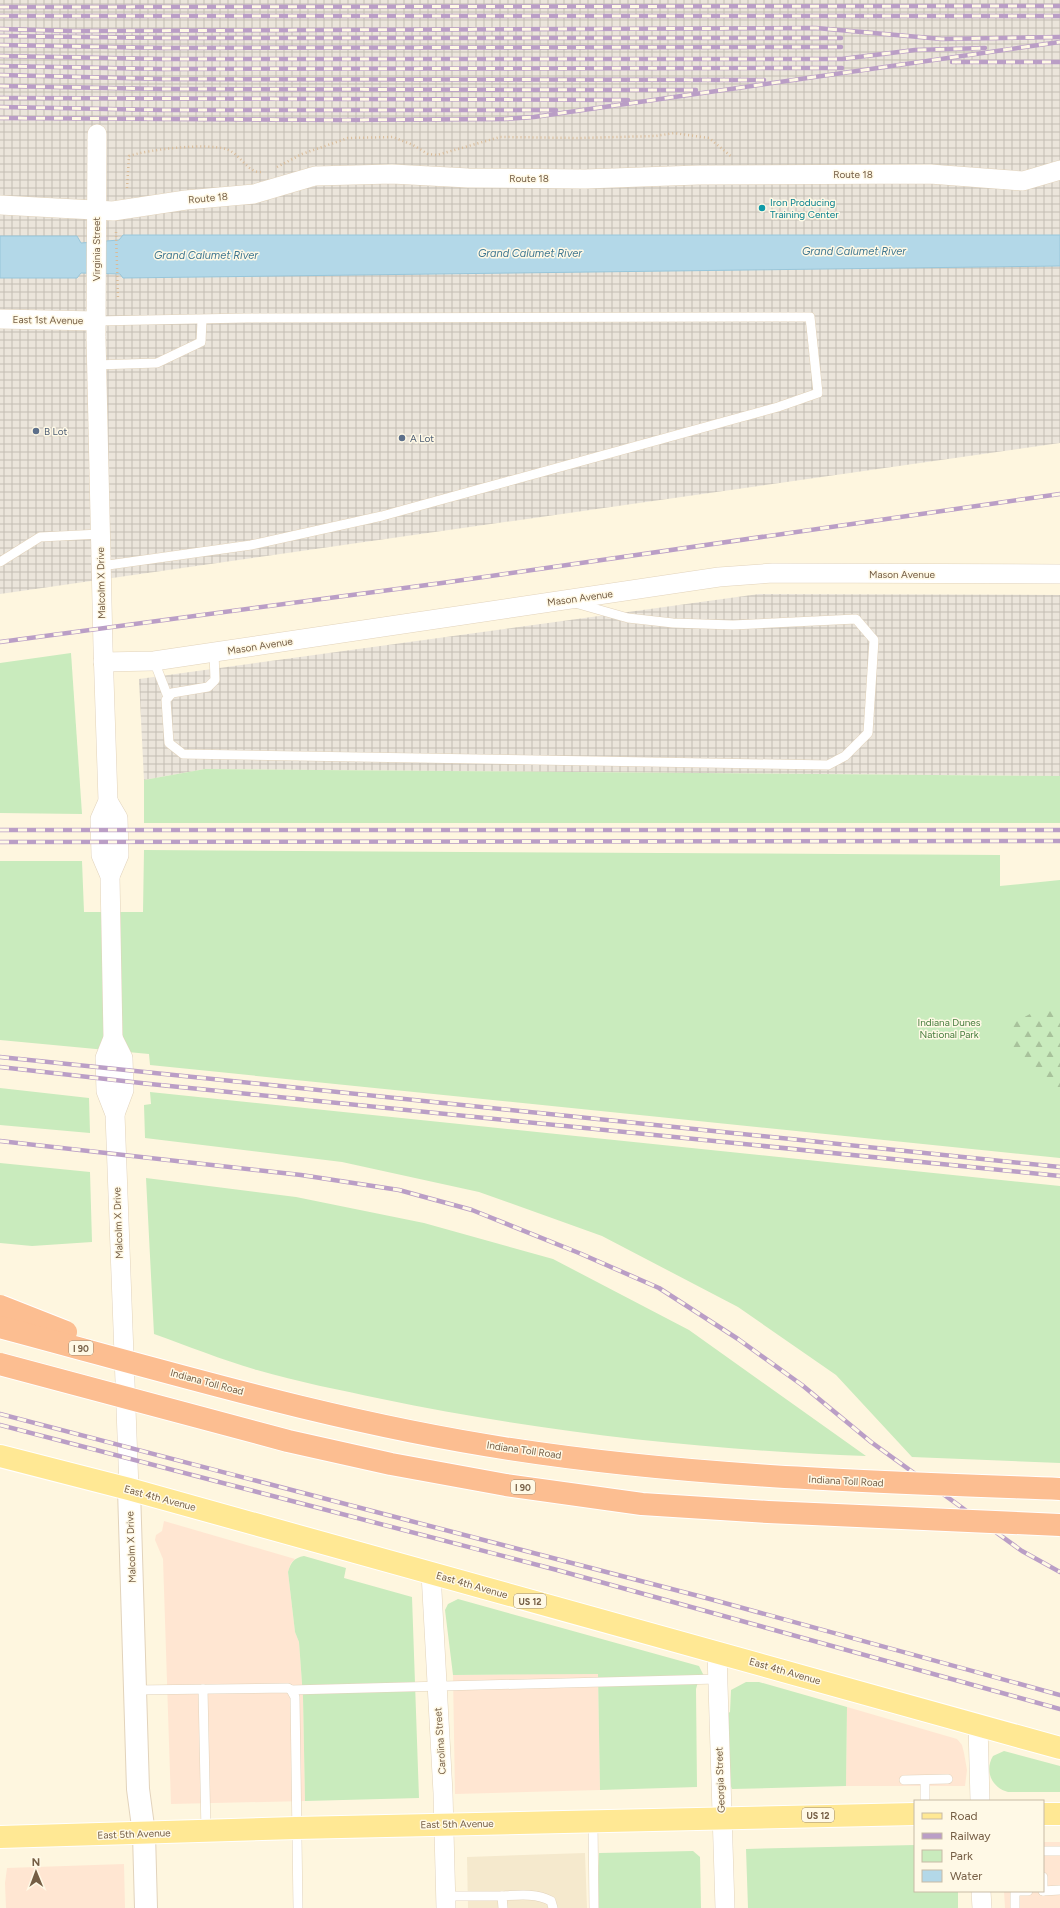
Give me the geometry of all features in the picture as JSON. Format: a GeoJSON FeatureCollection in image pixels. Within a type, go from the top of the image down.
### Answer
{"type":"FeatureCollection","features":[{"type":"Feature","properties":{"kind":"highway"},"geometry":{"type":"LineString","coordinates":[[0,1306],[162,1370]]}},
{"type":"Feature","properties":{"kind":"highway","name":"Indiana Toll Road"},"geometry":{"type":"LineString","coordinates":[[0,1326],[295,1406],[398,1429],[509,1449],[615,1463],[770,1477],[1060,1489]]}},
{"type":"Feature","properties":{"kind":"highway","name":"I 90"},"geometry":{"type":"LineString","coordinates":[[0,1364],[288,1442],[391,1464],[506,1485],[642,1504],[768,1512],[1060,1525]]}},
{"type":"Feature","properties":{"kind":"highway"},"geometry":{"type":"LineString","coordinates":[[0,1380],[165,1409]]}},
{"type":"Feature","properties":{"kind":"main road","name":"East 4th Avenue"},"geometry":{"type":"LineString","coordinates":[[0,1456],[129,1489],[1060,1748]]}},
{"type":"Feature","properties":{"kind":"main road","name":"East 5th Avenue"},"geometry":{"type":"LineString","coordinates":[[0,1837],[722,1817],[914,1814]]}},
{"type":"Feature","properties":{"kind":"main road"},"geometry":{"type":"LineString","coordinates":[[1044,1814],[1060,1814]]}},
{"type":"Feature","properties":{"kind":"street","name":"Virginia Street"},"geometry":{"type":"LineString","coordinates":[[96,365],[97,134]]}},
{"type":"Feature","properties":{"kind":"street","name":"Route 18"},"geometry":{"type":"LineString","coordinates":[[0,205],[113,211],[186,200],[254,194],[315,176],[392,174],[468,178],[585,179],[698,175],[930,174],[1023,181],[1060,170]]}},
{"type":"Feature","properties":{"kind":"street","name":"East 1st Avenue"},"geometry":{"type":"LineString","coordinates":[[0,319],[96,321]]}},
{"type":"Feature","properties":{"kind":"street","name":"Malcolm X Drive"},"geometry":{"type":"LineString","coordinates":[[96,365],[108,801],[118,818],[119,855],[110,876],[113,1038],[123,1058],[124,1084],[124,1090],[115,1114],[129,1489],[138,1789],[144,1834],[146,1908]]}},
{"type":"Feature","properties":{"kind":"street","name":"Mason Avenue"},"geometry":{"type":"LineString","coordinates":[[103,662],[154,661],[719,577],[773,573],[1060,574]]}},
{"type":"Feature","properties":{"kind":"street","name":"Carolina Street"},"geometry":{"type":"LineString","coordinates":[[431,1573],[444,1825],[446,1902]]}},
{"type":"Feature","properties":{"kind":"street","name":"Georgia Street"},"geometry":{"type":"LineString","coordinates":[[716,1653],[725,1908]]}},
{"type":"Feature","properties":{"kind":"street"},"geometry":{"type":"LineString","coordinates":[[978,1725],[980,1800]]}},
{"type":"Feature","properties":{"kind":"street"},"geometry":{"type":"LineString","coordinates":[[981,1892],[982,1908]]}},
{"type":"Feature","properties":{"kind":"lane"},"geometry":{"type":"LineString","coordinates":[[96,321],[247,318],[810,317],[818,394],[778,407],[382,516],[251,546],[101,566]]}},
{"type":"Feature","properties":{"kind":"lane"},"geometry":{"type":"LineString","coordinates":[[96,365],[157,363],[202,342],[202,320]]}},
{"type":"Feature","properties":{"kind":"lane"},"geometry":{"type":"LineString","coordinates":[[0,562],[40,537],[100,534]]}},
{"type":"Feature","properties":{"kind":"lane"},"geometry":{"type":"LineString","coordinates":[[214,652],[215,680],[208,688],[172,693],[166,700],[169,743],[183,754],[828,765],[845,756],[868,733],[874,640],[856,619],[733,625],[673,623],[628,618],[564,600]]}},
{"type":"Feature","properties":{"kind":"lane"},"geometry":{"type":"LineString","coordinates":[[154,661],[168,697]]}},
{"type":"Feature","properties":{"kind":"lane"},"geometry":{"type":"LineString","coordinates":[[135,1690],[288,1688],[291,1690],[717,1678]]}},
{"type":"Feature","properties":{"kind":"lane"},"geometry":{"type":"LineString","coordinates":[[203,1689],[206,1832]]}},
{"type":"Feature","properties":{"kind":"lane"},"geometry":{"type":"LineString","coordinates":[[291,1690],[294,1697],[298,1908]]}},
{"type":"Feature","properties":{"kind":"lane"},"geometry":{"type":"LineString","coordinates":[[904,1780],[948,1779]]}},
{"type":"Feature","properties":{"kind":"lane"},"geometry":{"type":"LineString","coordinates":[[925,1780],[925,1800]]}},
{"type":"Feature","properties":{"kind":"lane"},"geometry":{"type":"LineString","coordinates":[[593,1821],[594,1908]]}},
{"type":"Feature","properties":{"kind":"lane"},"geometry":{"type":"LineString","coordinates":[[1044,1851],[1060,1851]]}},
{"type":"Feature","properties":{"kind":"lane"},"geometry":{"type":"LineString","coordinates":[[1044,1891],[1060,1890]]}},
{"type":"Feature","properties":{"kind":"lane"},"geometry":{"type":"LineString","coordinates":[[1015,1892],[1015,1908]]}},
{"type":"Feature","properties":{"kind":"lane"},"geometry":{"type":"LineString","coordinates":[[502,1896],[503,1908]]}},
{"type":"Feature","properties":{"kind":"lane"},"geometry":{"type":"LineString","coordinates":[[446,1902],[502,1896],[544,1897],[551,1901],[553,1908]]}},
{"type":"Feature","properties":{"kind":"path"},"geometry":{"type":"LineString","coordinates":[[276,168],[302,154],[348,138],[393,137],[413,145],[428,154],[437,155],[500,137],[579,138],[656,136],[674,133],[709,138],[734,158]]}},
{"type":"Feature","properties":{"kind":"path"},"geometry":{"type":"LineString","coordinates":[[127,188],[129,156],[142,152],[192,147],[226,149],[234,153],[250,169],[259,172],[264,171]]}},
{"type":"Feature","properties":{"kind":"path"},"geometry":{"type":"LineString","coordinates":[[116,229],[118,300]]}},
{"type":"Feature","properties":{"kind":"shaded area"},"geometry":{"type":"Polygon","coordinates":[[[0,0],[1060,0],[1060,443],[0,594],[0,0]]]}},
{"type":"Feature","properties":{"kind":"shaded area"},"geometry":{"type":"Polygon","coordinates":[[[759,594],[1060,595],[1060,776],[205,769],[144,780],[139,679],[759,594]]]}},
{"type":"Feature","properties":{"kind":"shaded area"},"geometry":{"type":"Polygon","coordinates":[[[164,1521],[295,1559],[291,1563],[288,1572],[295,1632],[299,1642],[303,1697],[305,1801],[171,1804],[163,1559],[155,1540],[156,1535],[162,1531],[164,1521]]]}},
{"type":"Feature","properties":{"kind":"shaded area"},"geometry":{"type":"Polygon","coordinates":[[[598,1673],[600,1790],[455,1794],[453,1675],[598,1673]]]}},
{"type":"Feature","properties":{"kind":"shaded area"},"geometry":{"type":"Polygon","coordinates":[[[847,1707],[957,1739],[962,1745],[967,1770],[965,1786],[846,1786],[847,1707]]]}},
{"type":"Feature","properties":{"kind":"shaded area"},"geometry":{"type":"Polygon","coordinates":[[[1044,1842],[1060,1842],[1060,1908],[1005,1908],[1004,1892],[1044,1892],[1044,1842]]]}},
{"type":"Feature","properties":{"kind":"shaded area"},"geometry":{"type":"Polygon","coordinates":[[[585,1853],[587,1908],[468,1908],[467,1857],[585,1853]]]}},
{"type":"Feature","properties":{"kind":"shaded area"},"geometry":{"type":"Polygon","coordinates":[[[124,1864],[125,1908],[6,1908],[5,1883],[7,1868],[124,1864]]]}},
{"type":"Feature","properties":{"kind":"green space"},"geometry":{"type":"Polygon","coordinates":[[[71,653],[82,814],[0,813],[0,663],[71,653]]]}},
{"type":"Feature","properties":{"kind":"green space"},"geometry":{"type":"Polygon","coordinates":[[[205,769],[1060,776],[1060,823],[144,823],[144,780],[205,769]]]}},
{"type":"Feature","properties":{"kind":"green space","name":"Indiana Dunes National Park"},"geometry":{"type":"Polygon","coordinates":[[[144,850],[1000,855],[1000,886],[1060,880],[1060,1158],[150,1065],[149,1054],[0,1040],[0,861],[82,861],[84,912],[143,912],[144,850]]]}},
{"type":"Feature","properties":{"kind":"green space"},"geometry":{"type":"Polygon","coordinates":[[[1039,1009],[1060,1011],[1060,1088],[1040,1080],[1010,1049],[1010,1025],[1039,1009]]]}},
{"type":"Feature","properties":{"kind":"green space"},"geometry":{"type":"Polygon","coordinates":[[[0,1088],[89,1098],[90,1133],[0,1125],[0,1088]]]}},
{"type":"Feature","properties":{"kind":"green space"},"geometry":{"type":"Polygon","coordinates":[[[150,1092],[1060,1186],[1060,1463],[912,1457],[836,1375],[738,1307],[602,1236],[479,1192],[342,1162],[145,1138],[144,1105],[151,1104],[150,1092]]]}},
{"type":"Feature","properties":{"kind":"green space"},"geometry":{"type":"Polygon","coordinates":[[[0,1163],[90,1172],[92,1242],[32,1246],[0,1243],[0,1163]]]}},
{"type":"Feature","properties":{"kind":"green space"},"geometry":{"type":"Polygon","coordinates":[[[146,1178],[296,1197],[424,1223],[553,1259],[689,1330],[866,1456],[744,1449],[622,1438],[442,1411],[319,1386],[257,1370],[154,1334],[146,1178]]]}},
{"type":"Feature","properties":{"kind":"green space"},"geometry":{"type":"Polygon","coordinates":[[[304,1556],[346,1568],[344,1578],[412,1597],[419,1798],[305,1801],[303,1697],[299,1642],[295,1632],[288,1572],[293,1561],[304,1556]]]}},
{"type":"Feature","properties":{"kind":"green space"},"geometry":{"type":"Polygon","coordinates":[[[458,1599],[699,1666],[705,1678],[699,1678],[696,1689],[697,1787],[600,1790],[598,1674],[453,1675],[445,1610],[448,1604],[458,1599]]]}},
{"type":"Feature","properties":{"kind":"green space"},"geometry":{"type":"Polygon","coordinates":[[[746,1682],[759,1682],[847,1707],[846,1786],[732,1789],[730,1784],[725,1715],[730,1712],[731,1690],[746,1682]]]}},
{"type":"Feature","properties":{"kind":"green space"},"geometry":{"type":"Polygon","coordinates":[[[1004,1751],[1060,1766],[1060,1792],[1008,1792],[1002,1790],[991,1778],[989,1767],[993,1756],[1004,1751]]]}},
{"type":"Feature","properties":{"kind":"green space"},"geometry":{"type":"Polygon","coordinates":[[[914,1845],[914,1892],[958,1892],[958,1908],[748,1908],[746,1849],[914,1845]]]}},
{"type":"Feature","properties":{"kind":"green space"},"geometry":{"type":"Polygon","coordinates":[[[693,1851],[700,1857],[701,1908],[597,1908],[599,1853],[693,1851]]]}},
{"type":"Feature","properties":{"kind":"water","name":"Grand Calumet River"},"geometry":{"type":"Polygon","coordinates":[[[123,235],[1060,235],[1060,266],[123,278],[120,274],[81,273],[77,278],[0,278],[0,236],[77,236],[81,243],[119,240],[123,235]]]}},
{"type":"Feature","properties":{"kind":"railway"},"geometry":{"type":"LineString","coordinates":[[0,7],[1060,6]]}},
{"type":"Feature","properties":{"kind":"railway"},"geometry":{"type":"LineString","coordinates":[[0,16],[1060,16]]}},
{"type":"Feature","properties":{"kind":"railway"},"geometry":{"type":"LineString","coordinates":[[0,29],[74,31],[816,28],[942,39],[1060,37]]}},
{"type":"Feature","properties":{"kind":"railway"},"geometry":{"type":"LineString","coordinates":[[0,36],[168,38],[841,38]]}},
{"type":"Feature","properties":{"kind":"railway"},"geometry":{"type":"LineString","coordinates":[[0,118],[342,120],[505,119],[534,117],[1060,42]]}},
{"type":"Feature","properties":{"kind":"railway"},"geometry":{"type":"LineString","coordinates":[[0,45],[164,48],[841,47]]}},
{"type":"Feature","properties":{"kind":"railway"},"geometry":{"type":"LineString","coordinates":[[0,56],[163,59],[842,59],[915,50],[985,48]]}},
{"type":"Feature","properties":{"kind":"railway"},"geometry":{"type":"LineString","coordinates":[[952,62],[1060,62]]}},
{"type":"Feature","properties":{"kind":"railway"},"geometry":{"type":"LineString","coordinates":[[0,66],[163,69],[842,68]]}},
{"type":"Feature","properties":{"kind":"railway"},"geometry":{"type":"LineString","coordinates":[[0,75],[162,79],[764,80]]}},
{"type":"Feature","properties":{"kind":"railway"},"geometry":{"type":"LineString","coordinates":[[0,86],[162,89],[696,90]]}},
{"type":"Feature","properties":{"kind":"railway"},"geometry":{"type":"LineString","coordinates":[[0,98],[628,100]]}},
{"type":"Feature","properties":{"kind":"railway"},"geometry":{"type":"LineString","coordinates":[[0,107],[162,110],[556,110]]}},
{"type":"Feature","properties":{"kind":"railway"},"geometry":{"type":"LineString","coordinates":[[0,642],[442,583],[1060,494]]}},
{"type":"Feature","properties":{"kind":"railway"},"geometry":{"type":"LineString","coordinates":[[0,830],[1060,830]]}},
{"type":"Feature","properties":{"kind":"railway"},"geometry":{"type":"LineString","coordinates":[[0,842],[1060,841]]}},
{"type":"Feature","properties":{"kind":"railway"},"geometry":{"type":"LineString","coordinates":[[0,1057],[1060,1167]]}},
{"type":"Feature","properties":{"kind":"railway"},"geometry":{"type":"LineString","coordinates":[[0,1067],[150,1084],[1060,1176]]}},
{"type":"Feature","properties":{"kind":"railway"},"geometry":{"type":"LineString","coordinates":[[0,1141],[301,1175],[399,1190],[472,1210],[579,1253],[659,1288],[738,1339],[802,1385],[871,1442],[1022,1551],[1060,1572]]}},
{"type":"Feature","properties":{"kind":"railway"},"geometry":{"type":"LineString","coordinates":[[0,1414],[710,1599],[1060,1695]]}},
{"type":"Feature","properties":{"kind":"railway"},"geometry":{"type":"LineString","coordinates":[[0,1425],[557,1570],[1060,1709]]}},
{"type":"Feature","properties":{"kind":"place","name":"Iron Producing Training Center"},"geometry":{"type":"Point","coordinates":[762,208]}},
{"type":"Feature","properties":{"kind":"place","name":"B Lot"},"geometry":{"type":"Point","coordinates":[36,431]}},
{"type":"Feature","properties":{"kind":"place","name":"A Lot"},"geometry":{"type":"Point","coordinates":[402,438]}}]}
